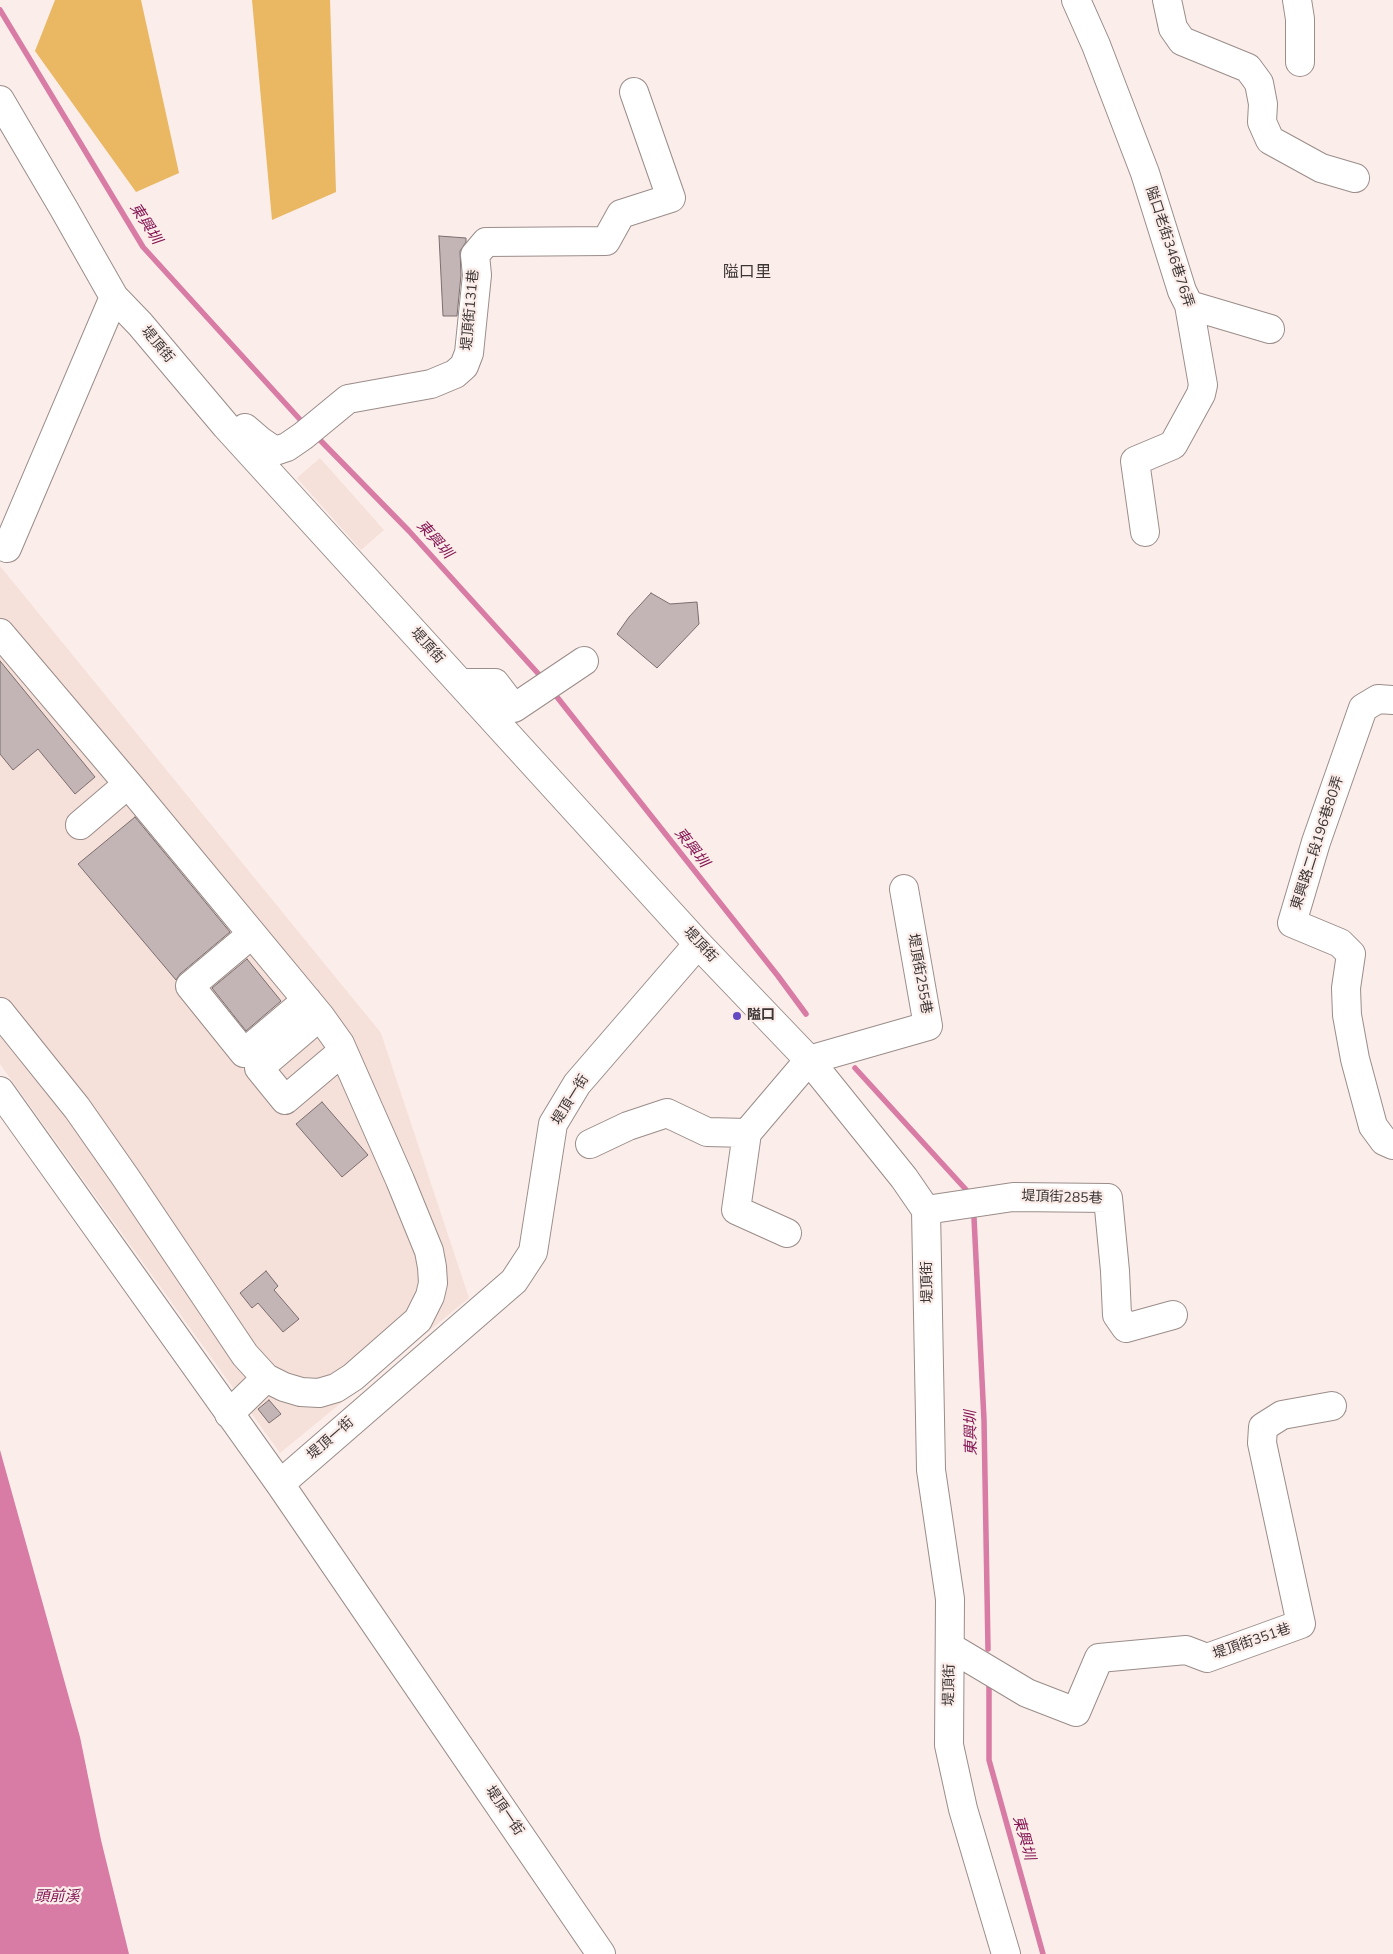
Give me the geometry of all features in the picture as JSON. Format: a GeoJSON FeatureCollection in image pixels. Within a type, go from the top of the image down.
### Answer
{"type":"FeatureCollection","features":[{"type":"Feature","properties":{"kind":"street","name":"隘口老街346巷76弄"},"geometry":{"type":"LineString","coordinates":[[1076,0],[1096,45],[1144,173],[1182,291],[1189,305],[1203,385],[1201,394],[1173,445],[1135,461],[1145,532]]}},
{"type":"Feature","properties":{"kind":"street"},"geometry":{"type":"LineString","coordinates":[[1167,0],[1173,28],[1182,41],[1248,68],[1258,83],[1263,104],[1262,122],[1270,140],[1321,168],[1355,178]]}},
{"type":"Feature","properties":{"kind":"street"},"geometry":{"type":"LineString","coordinates":[[1297,0],[1300,19],[1300,62]]}},
{"type":"Feature","properties":{"kind":"street","name":"堤頂街131巷"},"geometry":{"type":"LineString","coordinates":[[226,426],[243,426],[275,451],[287,448],[348,399],[431,384],[455,374],[464,366],[468,353],[477,275],[475,256],[486,242],[606,241],[621,214],[671,198],[634,92]]}},
{"type":"Feature","properties":{"kind":"street","name":"堤頂街"},"geometry":{"type":"LineString","coordinates":[[0,100],[114,297],[140,324],[226,426],[698,944],[809,1060],[904,1178],[926,1210],[931,1470],[950,1599],[949,1745],[963,1810],[1006,1954]]}},
{"type":"Feature","properties":{"kind":"street"},"geometry":{"type":"LineString","coordinates":[[7,548],[114,297]]}},
{"type":"Feature","properties":{"kind":"street"},"geometry":{"type":"LineString","coordinates":[[1189,305],[1270,329]]}},
{"type":"Feature","properties":{"kind":"street"},"geometry":{"type":"LineString","coordinates":[[0,1012],[77,1108],[245,1355],[266,1378],[284,1387],[301,1392],[319,1393],[336,1388],[353,1377],[409,1330],[418,1320],[430,1296],[433,1283],[429,1251],[344,1051],[335,1035],[128,784],[1,637]]}},
{"type":"Feature","properties":{"kind":"street"},"geometry":{"type":"LineString","coordinates":[[461,683],[495,683],[514,708],[584,661]]}},
{"type":"Feature","properties":{"kind":"street","name":"東興路二段196巷80弄"},"geometry":{"type":"LineString","coordinates":[[1393,700],[1378,699],[1364,708],[1316,842],[1292,923],[1340,943],[1351,954],[1346,988],[1347,1015],[1355,1059],[1373,1126],[1384,1141],[1393,1145]]}},
{"type":"Feature","properties":{"kind":"street"},"geometry":{"type":"LineString","coordinates":[[80,825],[128,784]]}},
{"type":"Feature","properties":{"kind":"street","name":"堤頂街255巷"},"geometry":{"type":"LineString","coordinates":[[809,1060],[928,1026],[904,889]]}},
{"type":"Feature","properties":{"kind":"street"},"geometry":{"type":"LineString","coordinates":[[252,934],[190,986],[238,1046],[244,1053],[313,1008]]}},
{"type":"Feature","properties":{"kind":"street","name":"堤頂一街"},"geometry":{"type":"LineString","coordinates":[[601,1954],[280,1484],[514,1281],[533,1252],[553,1124],[577,1084],[698,944]]}},
{"type":"Feature","properties":{"kind":"street"},"geometry":{"type":"LineString","coordinates":[[313,1008],[259,1068],[285,1100],[344,1051]]}},
{"type":"Feature","properties":{"kind":"street"},"geometry":{"type":"LineString","coordinates":[[787,1233],[736,1210],[747,1133],[809,1060]]}},
{"type":"Feature","properties":{"kind":"street"},"geometry":{"type":"LineString","coordinates":[[0,1091],[280,1484]]}},
{"type":"Feature","properties":{"kind":"street"},"geometry":{"type":"LineString","coordinates":[[590,1144],[628,1126],[667,1113],[707,1132],[747,1133]]}},
{"type":"Feature","properties":{"kind":"street","name":"堤頂街285巷"},"geometry":{"type":"LineString","coordinates":[[926,1210],[1013,1196],[1108,1198],[1117,1315],[1126,1328],[1172,1315]]}},
{"type":"Feature","properties":{"kind":"street"},"geometry":{"type":"LineString","coordinates":[[229,1414],[266,1378]]}},
{"type":"Feature","properties":{"kind":"street","name":"堤頂街351巷"},"geometry":{"type":"LineString","coordinates":[[950,1647],[1027,1693],[1076,1712],[1098,1658],[1186,1650],[1207,1658],[1301,1624],[1262,1443],[1263,1426],[1282,1415],[1332,1406]]}},
{"type":"Feature","properties":{"kind":"shaded area"},"geometry":{"type":"Polygon","coordinates":[[[55,0],[141,0],[179,173],[136,192],[35,51],[55,0]]]}},
{"type":"Feature","properties":{"kind":"shaded area"},"geometry":{"type":"Polygon","coordinates":[[[252,0],[330,0],[336,192],[272,220],[252,0]]]}},
{"type":"Feature","properties":{"kind":"shaded area"},"geometry":{"type":"Polygon","coordinates":[[[320,458],[384,530],[361,550],[297,478],[320,458]]]}},
{"type":"Feature","properties":{"kind":"shaded area"},"geometry":{"type":"Polygon","coordinates":[[[0,566],[381,1033],[469,1298],[280,1453],[0,1064],[0,566]]]}},
{"type":"Feature","properties":{"kind":"water","name":"頭前溪"},"geometry":{"type":"Polygon","coordinates":[[[0,1450],[80,1737],[101,1840],[129,1954],[0,1954],[0,1450]]]}},
{"type":"Feature","properties":{"kind":"building"},"geometry":{"type":"Polygon","coordinates":[[[439,236],[466,238],[466,242],[460,251],[461,275],[457,316],[443,316],[439,236]]]}},
{"type":"Feature","properties":{"kind":"building"},"geometry":{"type":"Polygon","coordinates":[[[651,593],[670,604],[697,602],[699,624],[657,668],[617,634],[629,617],[651,593]]]}},
{"type":"Feature","properties":{"kind":"building"},"geometry":{"type":"Polygon","coordinates":[[[0,661],[95,777],[75,794],[38,749],[13,770],[0,754],[0,661]]]}},
{"type":"Feature","properties":{"kind":"building"},"geometry":{"type":"Polygon","coordinates":[[[135,817],[230,932],[180,974],[176,980],[78,864],[135,817]]]}},
{"type":"Feature","properties":{"kind":"building"},"geometry":{"type":"Polygon","coordinates":[[[247,959],[281,1001],[246,1031],[212,988],[247,959]]]}},
{"type":"Feature","properties":{"kind":"building"},"geometry":{"type":"Polygon","coordinates":[[[322,1102],[368,1155],[342,1177],[296,1124],[322,1102]]]}},
{"type":"Feature","properties":{"kind":"building"},"geometry":{"type":"Polygon","coordinates":[[[266,1271],[278,1286],[274,1290],[299,1319],[283,1332],[258,1303],[252,1308],[240,1293],[266,1271]]]}},
{"type":"Feature","properties":{"kind":"building"},"geometry":{"type":"Polygon","coordinates":[[[269,1400],[281,1414],[269,1423],[258,1409],[269,1400]]]}},
{"type":"Feature","properties":{"kind":"waterway","name":"東興圳"},"geometry":{"type":"LineString","coordinates":[[0,10],[143,247],[305,425]]}},
{"type":"Feature","properties":{"kind":"waterway","name":"東興圳"},"geometry":{"type":"LineString","coordinates":[[321,441],[409,531],[544,680]]}},
{"type":"Feature","properties":{"kind":"waterway","name":"東興圳"},"geometry":{"type":"LineString","coordinates":[[557,697],[806,1014]]}},
{"type":"Feature","properties":{"kind":"waterway","name":"東興圳"},"geometry":{"type":"LineString","coordinates":[[855,1068],[970,1194]]}},
{"type":"Feature","properties":{"kind":"waterway","name":"東興圳"},"geometry":{"type":"LineString","coordinates":[[974,1218],[984,1420],[988,1649]]}},
{"type":"Feature","properties":{"kind":"waterway","name":"東興圳"},"geometry":{"type":"LineString","coordinates":[[989,1679],[989,1760],[1043,1954]]}},
{"type":"Feature","properties":{"kind":"place","name":"隘口"},"geometry":{"type":"Point","coordinates":[737,1016]}},
{"type":"Feature","properties":{"kind":"district","name":"隘口里"},"geometry":{"type":"Point","coordinates":[747,273]}}]}
